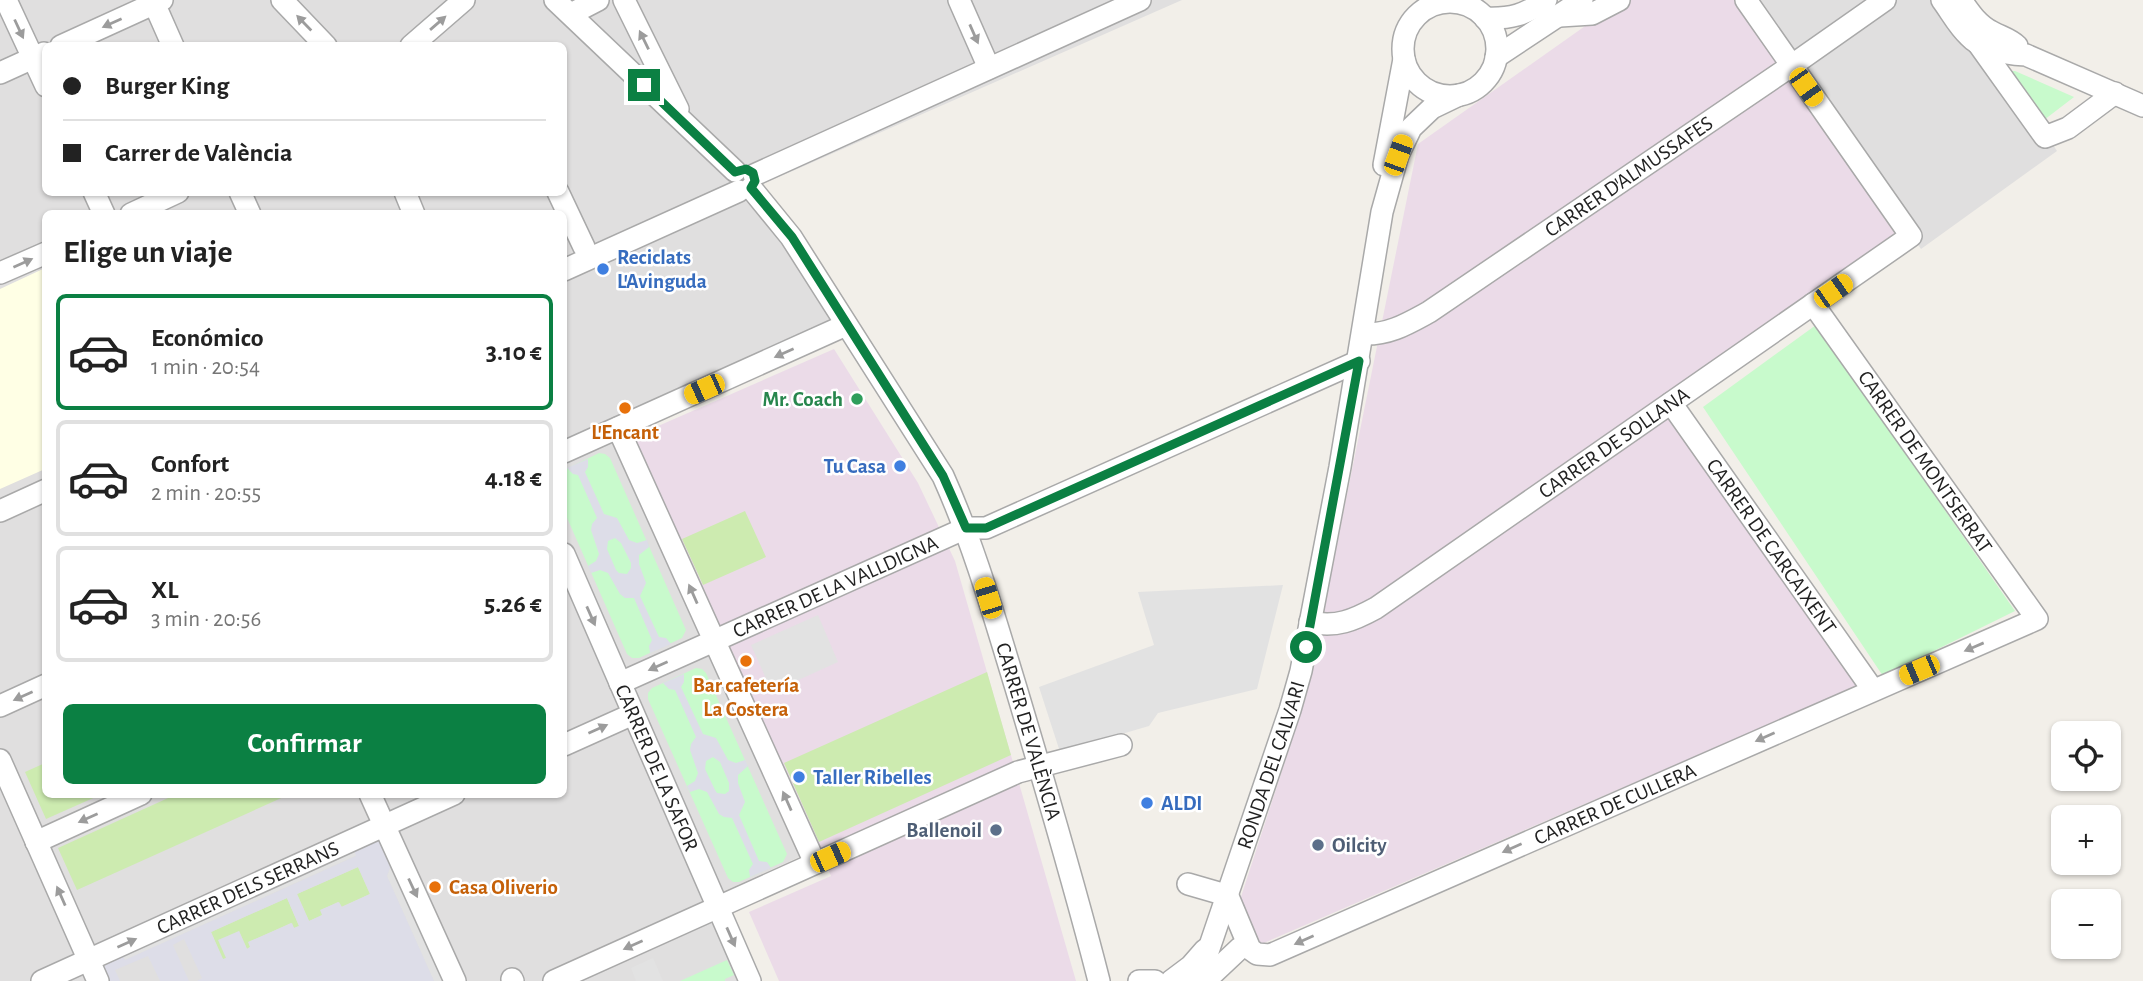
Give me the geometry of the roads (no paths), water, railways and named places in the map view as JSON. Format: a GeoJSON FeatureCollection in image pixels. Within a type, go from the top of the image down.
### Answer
{"type":"FeatureCollection","features":[{"type":"Feature","properties":{"kind":"street"},"geometry":{"type":"LineString","coordinates":[[0,73],[39,55],[6,0]]}},
{"type":"Feature","properties":{"kind":"street"},"geometry":{"type":"LineString","coordinates":[[282,0],[322,42]]}},
{"type":"Feature","properties":{"kind":"street"},"geometry":{"type":"LineString","coordinates":[[416,42],[464,0]]}},
{"type":"Feature","properties":{"kind":"street","name":"CARRER DE VALÈNCIA"},"geometry":{"type":"LineString","coordinates":[[555,0],[685,123],[792,237],[943,476],[966,528],[1039,768],[1099,981]]}},
{"type":"Feature","properties":{"kind":"street"},"geometry":{"type":"LineString","coordinates":[[571,14],[597,0]]}},
{"type":"Feature","properties":{"kind":"street"},"geometry":{"type":"LineString","coordinates":[[624,0],[685,123]]}},
{"type":"Feature","properties":{"kind":"street"},"geometry":{"type":"LineString","coordinates":[[959,0],[989,68]]}},
{"type":"Feature","properties":{"kind":"street"},"geometry":{"type":"LineString","coordinates":[[567,268],[742,181],[989,68],[1116,5],[1140,0]]}},
{"type":"Feature","properties":{"kind":"street"},"geometry":{"type":"LineString","coordinates":[[1473,8],[1493,29],[1496,57],[1493,68],[1479,86],[1459,95],[1447,96],[1424,88],[1415,80],[1404,60],[1404,46],[1406,33],[1424,6],[1457,3],[1473,8],[1500,18],[1582,0]]}},
{"type":"Feature","properties":{"kind":"street"},"geometry":{"type":"LineString","coordinates":[[1496,57],[1552,8],[1592,14],[1619,0]]}},
{"type":"Feature","properties":{"kind":"street"},"geometry":{"type":"LineString","coordinates":[[1746,0],[1791,66]]}},
{"type":"Feature","properties":{"kind":"street","name":"CARRER D'ALMUSSAFES"},"geometry":{"type":"LineString","coordinates":[[1363,334],[1377,335],[1393,331],[1429,312],[1885,0]]}},
{"type":"Feature","properties":{"kind":"street"},"geometry":{"type":"LineString","coordinates":[[1942,0],[1969,36],[1977,42],[2006,54],[2026,55],[2143,106]]}},
{"type":"Feature","properties":{"kind":"street"},"geometry":{"type":"LineString","coordinates":[[1961,0],[1977,21],[1990,32],[2013,42],[2026,55]]}},
{"type":"Feature","properties":{"kind":"street"},"geometry":{"type":"LineString","coordinates":[[70,42],[158,2],[172,42]]}},
{"type":"Feature","properties":{"kind":"street"},"geometry":{"type":"LineString","coordinates":[[1977,42],[2045,137],[2068,128],[2115,93]]}},
{"type":"Feature","properties":{"kind":"street","name":"RONDA DEL CALVARI"},"geometry":{"type":"LineString","coordinates":[[1382,212],[1381,188],[1404,60]]}},
{"type":"Feature","properties":{"kind":"street","name":"CARRER DE SOLLANA"},"geometry":{"type":"LineString","coordinates":[[1310,622],[1339,624],[1353,621],[1376,608],[1911,236],[1791,66]]}},
{"type":"Feature","properties":{"kind":"street","name":"RONDA DEL CALVARI"},"geometry":{"type":"LineString","coordinates":[[1216,980],[1210,943],[1301,671],[1359,361],[1382,212],[1398,155],[1411,128],[1432,108],[1459,95]]}},
{"type":"Feature","properties":{"kind":"street"},"geometry":{"type":"LineString","coordinates":[[567,255],[742,181]]}},
{"type":"Feature","properties":{"kind":"street"},"geometry":{"type":"LineString","coordinates":[[140,210],[169,196]]}},
{"type":"Feature","properties":{"kind":"street"},"geometry":{"type":"LineString","coordinates":[[567,212],[583,247]]}},
{"type":"Feature","properties":{"kind":"street"},"geometry":{"type":"LineString","coordinates":[[0,273],[42,255]]}},
{"type":"Feature","properties":{"kind":"street","name":"CARRER DE MONTSERRAT"},"geometry":{"type":"LineString","coordinates":[[1813,304],[2036,620]]}},
{"type":"Feature","properties":{"kind":"street"},"geometry":{"type":"LineString","coordinates":[[567,451],[846,325]]}},
{"type":"Feature","properties":{"kind":"street","name":"CARRER DE LA VALLDIGNA"},"geometry":{"type":"LineString","coordinates":[[620,683],[966,528],[986,528],[1359,361]]}},
{"type":"Feature","properties":{"kind":"street","name":"CARRER DE CARCAIXENT"},"geometry":{"type":"LineString","coordinates":[[1671,403],[1872,690]]}},
{"type":"Feature","properties":{"kind":"street"},"geometry":{"type":"LineString","coordinates":[[618,428],[815,863]]}},
{"type":"Feature","properties":{"kind":"street"},"geometry":{"type":"LineString","coordinates":[[0,511],[42,493]]}},
{"type":"Feature","properties":{"kind":"street"},"geometry":{"type":"LineString","coordinates":[[0,525],[42,506]]}},
{"type":"Feature","properties":{"kind":"street","name":"CARRER DE LA SAFOR"},"geometry":{"type":"LineString","coordinates":[[567,561],[750,981]]}},
{"type":"Feature","properties":{"kind":"street","name":"CARRER DE CULLERA"},"geometry":{"type":"LineString","coordinates":[[1227,894],[1242,942],[1253,952],[1270,955],[2036,620]]}},
{"type":"Feature","properties":{"kind":"street"},"geometry":{"type":"LineString","coordinates":[[0,706],[42,687]]}},
{"type":"Feature","properties":{"kind":"street"},"geometry":{"type":"LineString","coordinates":[[567,744],[634,714]]}},
{"type":"Feature","properties":{"kind":"street"},"geometry":{"type":"LineString","coordinates":[[554,981],[1018,772],[1121,745]]}},
{"type":"Feature","properties":{"kind":"street"},"geometry":{"type":"LineString","coordinates":[[0,760],[98,981]]}},
{"type":"Feature","properties":{"kind":"street"},"geometry":{"type":"LineString","coordinates":[[36,842],[132,798]]}},
{"type":"Feature","properties":{"kind":"street"},"geometry":{"type":"LineString","coordinates":[[372,798],[455,981]]}},
{"type":"Feature","properties":{"kind":"street","name":"CARRER DELS SERRANS"},"geometry":{"type":"LineString","coordinates":[[42,981],[445,798]]}},
{"type":"Feature","properties":{"kind":"street"},"geometry":{"type":"LineString","coordinates":[[1188,884],[1227,894]]}},
{"type":"Feature","properties":{"kind":"street"},"geometry":{"type":"LineString","coordinates":[[1216,980],[1242,942]]}},
{"type":"Feature","properties":{"kind":"street"},"geometry":{"type":"LineString","coordinates":[[1171,981],[1191,966],[1210,943]]}},
{"type":"Feature","properties":{"kind":"street"},"geometry":{"type":"LineString","coordinates":[[1093,959],[1102,971],[1118,981]]}},
{"type":"Feature","properties":{"kind":"street"},"geometry":{"type":"LineString","coordinates":[[1139,981],[1155,981]]}},
{"type":"Feature","properties":{"kind":"place","name":"Reciclats L'Avinguda"},"geometry":{"type":"Point","coordinates":[603,269]}},
{"type":"Feature","properties":{"kind":"place","name":"Mr. Coach"},"geometry":{"type":"Point","coordinates":[857,399]}},
{"type":"Feature","properties":{"kind":"place","name":"L'Encant"},"geometry":{"type":"Point","coordinates":[625,408]}},
{"type":"Feature","properties":{"kind":"place","name":"Tu Casa"},"geometry":{"type":"Point","coordinates":[900,466]}},
{"type":"Feature","properties":{"kind":"place","name":"Bar cafetería La Costera"},"geometry":{"type":"Point","coordinates":[746,661]}},
{"type":"Feature","properties":{"kind":"place","name":"Taller Ribelles"},"geometry":{"type":"Point","coordinates":[799,777]}},
{"type":"Feature","properties":{"kind":"place","name":"ALDI"},"geometry":{"type":"Point","coordinates":[1147,803]}},
{"type":"Feature","properties":{"kind":"place","name":"Ballenoil"},"geometry":{"type":"Point","coordinates":[996,830]}},
{"type":"Feature","properties":{"kind":"place","name":"Oilcity"},"geometry":{"type":"Point","coordinates":[1318,845]}},
{"type":"Feature","properties":{"kind":"place","name":"Casa Oliverio"},"geometry":{"type":"Point","coordinates":[435,887]}}]}
